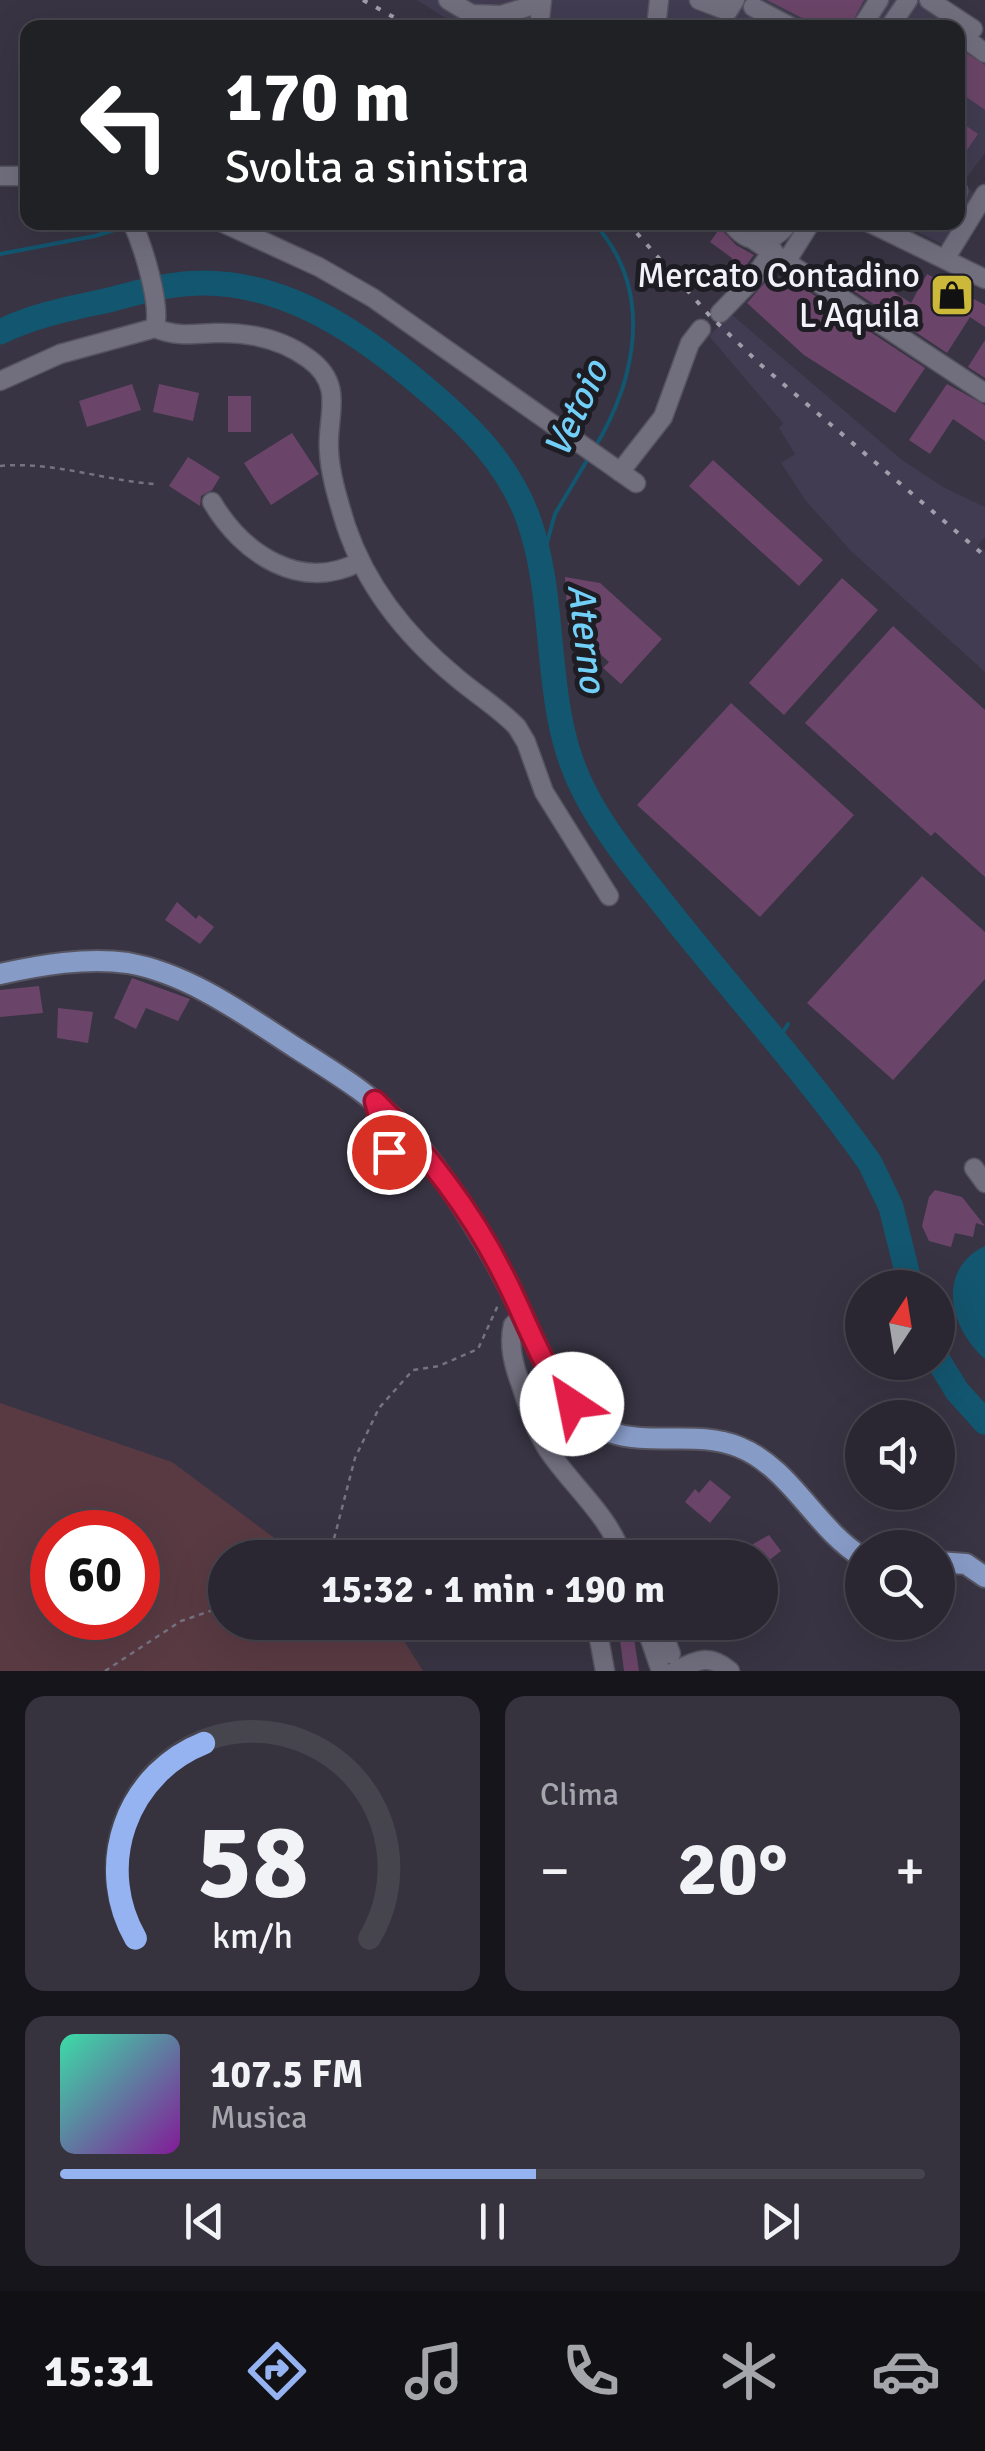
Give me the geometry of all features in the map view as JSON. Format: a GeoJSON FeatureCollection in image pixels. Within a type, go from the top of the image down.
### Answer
{"type":"FeatureCollection","features":[{"type":"Feature","properties":{"kind":"main road"},"geometry":{"type":"LineString","coordinates":[[0,974],[87,961],[150,968],[228,1005],[375,1101],[407,1132],[477,1229],[554,1381],[576,1409],[597,1427],[628,1439],[698,1438],[742,1448],[771,1467],[845,1543]]}},
{"type":"Feature","properties":{"kind":"main road"},"geometry":{"type":"LineString","coordinates":[[955,1563],[966,1564],[985,1578]]}},
{"type":"Feature","properties":{"kind":"street"},"geometry":{"type":"LineString","coordinates":[[448,0],[481,20]]}},
{"type":"Feature","properties":{"kind":"street"},"geometry":{"type":"LineString","coordinates":[[699,0],[728,12],[744,4],[777,20]]}},
{"type":"Feature","properties":{"kind":"street"},"geometry":{"type":"LineString","coordinates":[[929,0],[952,20]]}},
{"type":"Feature","properties":{"kind":"street"},"geometry":{"type":"LineString","coordinates":[[872,20],[897,2],[934,20]]}},
{"type":"Feature","properties":{"kind":"street"},"geometry":{"type":"LineString","coordinates":[[471,14],[538,13]]}},
{"type":"Feature","properties":{"kind":"street"},"geometry":{"type":"LineString","coordinates":[[965,31],[985,53]]}},
{"type":"Feature","properties":{"kind":"street"},"geometry":{"type":"LineString","coordinates":[[965,227],[984,196]]}},
{"type":"Feature","properties":{"kind":"street"},"geometry":{"type":"LineString","coordinates":[[135,230],[152,283],[155,328]]}},
{"type":"Feature","properties":{"kind":"street"},"geometry":{"type":"LineString","coordinates":[[237,230],[357,288],[628,478],[663,417],[690,343],[701,329]]}},
{"type":"Feature","properties":{"kind":"street"},"geometry":{"type":"LineString","coordinates":[[736,230],[985,393]]}},
{"type":"Feature","properties":{"kind":"street"},"geometry":{"type":"LineString","coordinates":[[755,240],[774,238],[782,230]]}},
{"type":"Feature","properties":{"kind":"street"},"geometry":{"type":"LineString","coordinates":[[720,313],[803,230]]}},
{"type":"Feature","properties":{"kind":"street"},"geometry":{"type":"LineString","coordinates":[[884,230],[985,279]]}},
{"type":"Feature","properties":{"kind":"street"},"geometry":{"type":"LineString","coordinates":[[945,260],[963,230]]}},
{"type":"Feature","properties":{"kind":"street"},"geometry":{"type":"LineString","coordinates":[[0,381],[60,354],[155,328],[179,335],[224,333],[266,338],[317,365],[331,394],[329,454],[344,520],[372,586],[413,637],[517,726],[544,792],[610,896]]}},
{"type":"Feature","properties":{"kind":"street"},"geometry":{"type":"LineString","coordinates":[[212,502],[238,537],[292,570],[336,572],[359,562]]}},
{"type":"Feature","properties":{"kind":"street"},"geometry":{"type":"LineString","coordinates":[[375,1101],[396,1182]]}},
{"type":"Feature","properties":{"kind":"street"},"geometry":{"type":"LineString","coordinates":[[523,1316],[513,1324],[512,1349],[537,1430],[612,1540]]}},
{"type":"Feature","properties":{"kind":"street"},"geometry":{"type":"LineString","coordinates":[[598,1640],[605,1671]]}},
{"type":"Feature","properties":{"kind":"street"},"geometry":{"type":"LineString","coordinates":[[650,1640],[661,1671]]}},
{"type":"Feature","properties":{"kind":"street"},"geometry":{"type":"LineString","coordinates":[[673,1662],[704,1658],[716,1660],[730,1671]]}},
{"type":"Feature","properties":{"kind":"path"},"geometry":{"type":"LineString","coordinates":[[0,466],[30,464],[154,484]]}},
{"type":"Feature","properties":{"kind":"path"},"geometry":{"type":"LineString","coordinates":[[334,1540],[355,1458],[379,1408],[414,1370],[439,1366],[478,1349],[508,1284]]}},
{"type":"Feature","properties":{"kind":"path"},"geometry":{"type":"LineString","coordinates":[[105,1671],[182,1621],[208,1612]]}},
{"type":"Feature","properties":{"kind":"shaded area"},"geometry":{"type":"Polygon","coordinates":[[[417,0],[931,0],[955,20],[449,20],[417,0]]]}},
{"type":"Feature","properties":{"kind":"shaded area"},"geometry":{"type":"Polygon","coordinates":[[[965,28],[985,45],[985,153],[965,180],[965,28]]]}},
{"type":"Feature","properties":{"kind":"shaded area"},"geometry":{"type":"Polygon","coordinates":[[[965,186],[974,192],[965,208],[965,186]]]}},
{"type":"Feature","properties":{"kind":"shaded area"},"geometry":{"type":"Polygon","coordinates":[[[914,230],[953,230],[943,245],[914,230]]]}},
{"type":"Feature","properties":{"kind":"shaded area"},"geometry":{"type":"Polygon","coordinates":[[[731,314],[902,460],[945,488],[985,507],[985,537],[978,545],[985,551],[985,672],[851,551],[806,501],[781,463],[795,454],[779,428],[783,423],[709,336],[731,314]]]}},
{"type":"Feature","properties":{"kind":"shaded area"},"geometry":{"type":"Polygon","coordinates":[[[0,1403],[172,1462],[277,1540],[208,1540],[208,1640],[404,1640],[423,1671],[0,1671],[0,1403]]]}},
{"type":"Feature","properties":{"kind":"water"},"geometry":{"type":"Polygon","coordinates":[[[985,1246],[985,1359],[963,1332],[955,1311],[955,1281],[969,1257],[985,1246]]]}},
{"type":"Feature","properties":{"kind":"building"},"geometry":{"type":"Polygon","coordinates":[[[767,0],[864,0],[853,20],[806,20],[767,0]]]}},
{"type":"Feature","properties":{"kind":"building"},"geometry":{"type":"Polygon","coordinates":[[[965,52],[985,65],[985,110],[965,96],[965,52]]]}},
{"type":"Feature","properties":{"kind":"building"},"geometry":{"type":"Polygon","coordinates":[[[965,125],[978,134],[965,153],[965,125]]]}},
{"type":"Feature","properties":{"kind":"building"},"geometry":{"type":"Polygon","coordinates":[[[722,230],[736,245],[754,255],[733,282],[722,275],[732,258],[710,242],[722,230]]]}},
{"type":"Feature","properties":{"kind":"building"},"geometry":{"type":"Polygon","coordinates":[[[859,270],[911,303],[927,274],[985,305],[985,327],[970,317],[947,353],[848,287],[859,270]]]}},
{"type":"Feature","properties":{"kind":"building"},"geometry":{"type":"Polygon","coordinates":[[[788,278],[925,368],[895,413],[804,355],[747,303],[767,280],[788,278]]]}},
{"type":"Feature","properties":{"kind":"building"},"geometry":{"type":"Polygon","coordinates":[[[985,340],[985,378],[968,367],[985,340]]]}},
{"type":"Feature","properties":{"kind":"building"},"geometry":{"type":"Polygon","coordinates":[[[132,384],[141,410],[87,427],[79,401],[132,384]]]}},
{"type":"Feature","properties":{"kind":"building"},"geometry":{"type":"Polygon","coordinates":[[[159,384],[199,393],[193,421],[153,412],[159,384]]]}},
{"type":"Feature","properties":{"kind":"building"},"geometry":{"type":"Polygon","coordinates":[[[947,384],[985,405],[985,441],[953,419],[930,454],[909,440],[947,384]]]}},
{"type":"Feature","properties":{"kind":"building"},"geometry":{"type":"Polygon","coordinates":[[[228,396],[251,396],[251,432],[228,432],[228,396]]]}},
{"type":"Feature","properties":{"kind":"building"},"geometry":{"type":"Polygon","coordinates":[[[292,433],[319,474],[271,505],[244,463],[292,433]]]}},
{"type":"Feature","properties":{"kind":"building"},"geometry":{"type":"Polygon","coordinates":[[[188,457],[220,477],[212,490],[201,496],[200,506],[169,486],[188,457]]]}},
{"type":"Feature","properties":{"kind":"building"},"geometry":{"type":"Polygon","coordinates":[[[713,460],[823,560],[799,586],[689,486],[713,460]]]}},
{"type":"Feature","properties":{"kind":"building"},"geometry":{"type":"Polygon","coordinates":[[[565,577],[600,583],[662,639],[621,684],[603,668],[609,662],[568,625],[565,577]]]}},
{"type":"Feature","properties":{"kind":"building"},"geometry":{"type":"Polygon","coordinates":[[[842,578],[878,610],[784,715],[749,683],[842,578]]]}},
{"type":"Feature","properties":{"kind":"building"},"geometry":{"type":"Polygon","coordinates":[[[893,626],[985,710],[985,877],[935,832],[931,836],[805,723],[893,626]]]}},
{"type":"Feature","properties":{"kind":"building"},"geometry":{"type":"Polygon","coordinates":[[[731,703],[854,815],[760,917],[637,805],[731,703]]]}},
{"type":"Feature","properties":{"kind":"building"},"geometry":{"type":"Polygon","coordinates":[[[922,876],[985,932],[985,979],[893,1080],[807,1003],[922,876]]]}},
{"type":"Feature","properties":{"kind":"building"},"geometry":{"type":"Polygon","coordinates":[[[177,902],[196,919],[199,915],[214,927],[200,944],[165,920],[177,902]]]}},
{"type":"Feature","properties":{"kind":"building"},"geometry":{"type":"Polygon","coordinates":[[[132,978],[190,999],[178,1021],[146,1008],[136,1029],[114,1018],[132,978]]]}},
{"type":"Feature","properties":{"kind":"building"},"geometry":{"type":"Polygon","coordinates":[[[39,986],[43,1013],[0,1017],[0,990],[39,986]]]}},
{"type":"Feature","properties":{"kind":"building"},"geometry":{"type":"Polygon","coordinates":[[[58,1008],[93,1012],[88,1043],[57,1038],[58,1008]]]}},
{"type":"Feature","properties":{"kind":"building"},"geometry":{"type":"Polygon","coordinates":[[[935,1190],[962,1197],[985,1226],[976,1223],[973,1237],[955,1233],[951,1247],[929,1241],[922,1226],[929,1197],[935,1190]]]}},
{"type":"Feature","properties":{"kind":"building"},"geometry":{"type":"Polygon","coordinates":[[[710,1480],[731,1497],[710,1523],[685,1502],[695,1489],[699,1493],[710,1480]]]}},
{"type":"Feature","properties":{"kind":"building"},"geometry":{"type":"Polygon","coordinates":[[[620,1640],[634,1640],[639,1671],[624,1671],[620,1640]]]}},
{"type":"Feature","properties":{"kind":"waterway","name":"Vetoio"},"geometry":{"type":"LineString","coordinates":[[0,254],[114,230]]}},
{"type":"Feature","properties":{"kind":"waterway","name":"Vetoio"},"geometry":{"type":"LineString","coordinates":[[594,449],[621,393],[633,334],[625,276],[613,248],[599,230]]}},
{"type":"Feature","properties":{"kind":"waterway","name":"Aterno"},"geometry":{"type":"LineString","coordinates":[[0,332],[53,313],[161,287],[205,283],[240,286],[275,295],[339,325],[398,366],[472,432],[499,463],[528,518],[544,586],[561,725],[584,791],[627,858],[870,1163],[891,1207],[907,1270]]}},
{"type":"Feature","properties":{"kind":"waterway","name":"Vetoio"},"geometry":{"type":"LineString","coordinates":[[541,564],[555,514],[589,457]]}},
{"type":"Feature","properties":{"kind":"waterway"},"geometry":{"type":"LineString","coordinates":[[778,1048],[788,1024]]}},
{"type":"Feature","properties":{"kind":"waterway","name":"Aterno"},"geometry":{"type":"LineString","coordinates":[[950,1380],[985,1422]]}},
{"type":"Feature","properties":{"kind":"railway"},"geometry":{"type":"LineString","coordinates":[[363,0],[399,20]]}},
{"type":"Feature","properties":{"kind":"railway"},"geometry":{"type":"LineString","coordinates":[[634,230],[709,315],[761,365],[985,556]]}},
{"type":"Feature","properties":{"kind":"place","name":"Mercato Contadino L'Aquila"},"geometry":{"type":"Point","coordinates":[952,295]}},
{"type":"Feature","properties":{"kind":"route"},"geometry":{"type":"LineString","coordinates":[[389,1152],[375,1101],[407,1132],[477,1229],[502,1272],[546,1368],[572,1404]]}}]}
